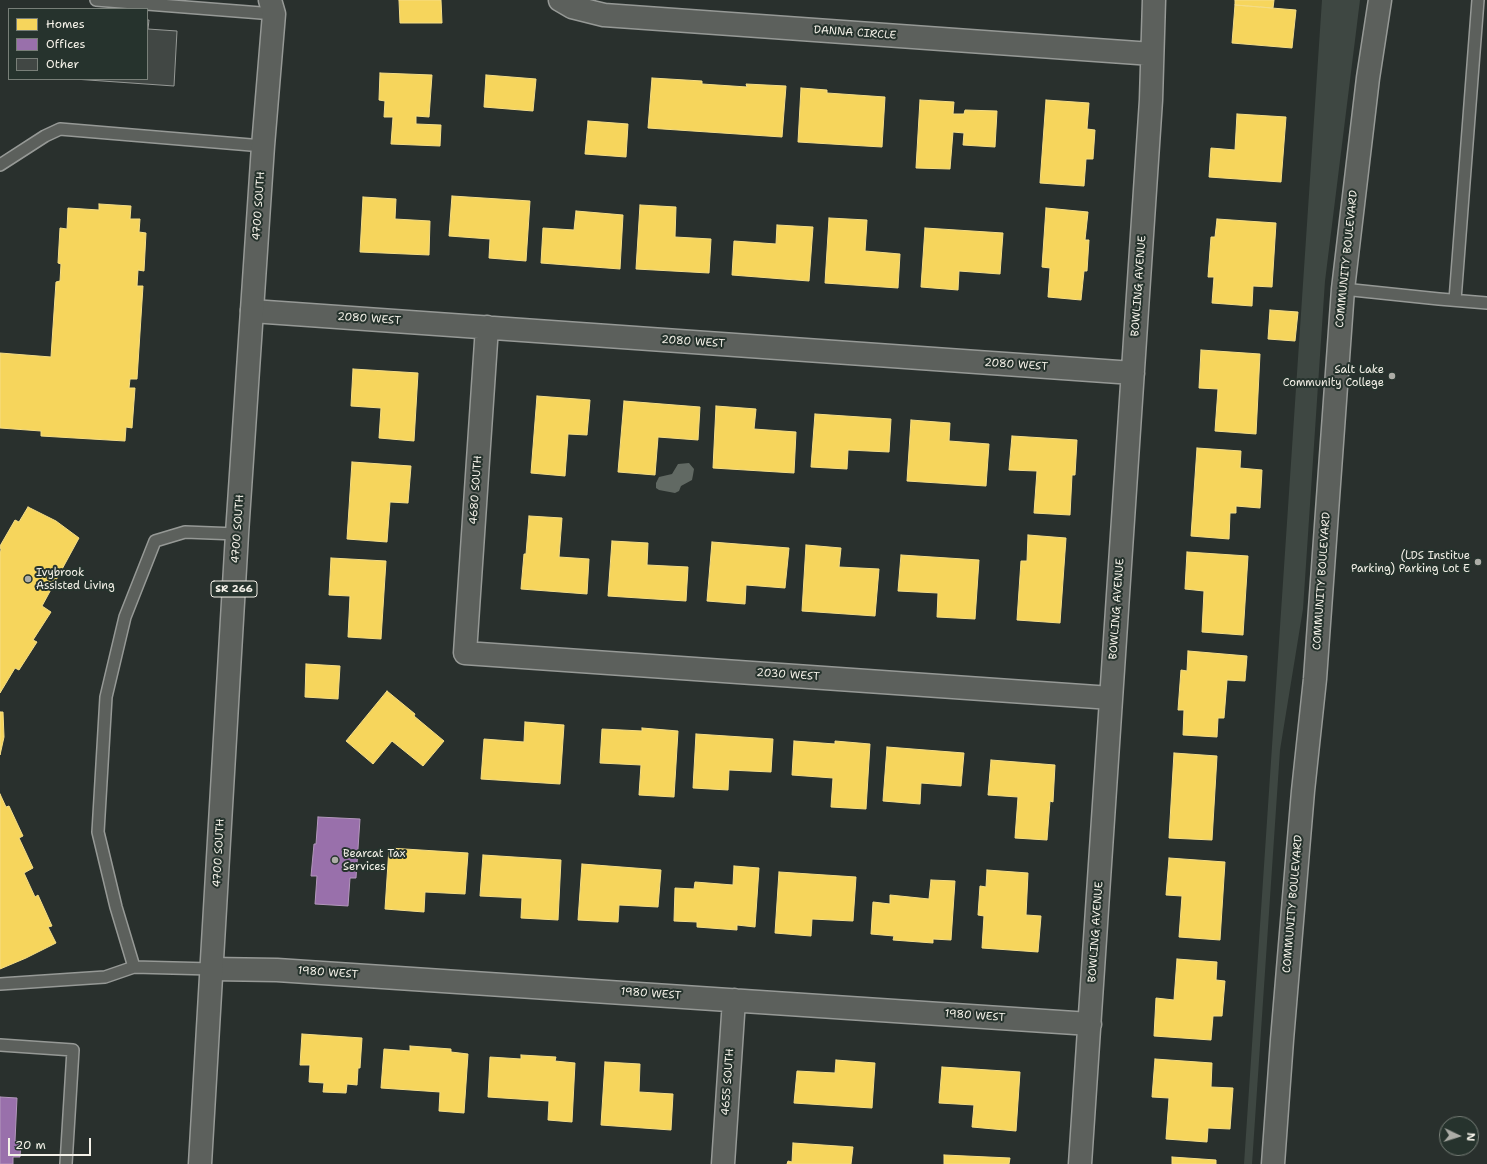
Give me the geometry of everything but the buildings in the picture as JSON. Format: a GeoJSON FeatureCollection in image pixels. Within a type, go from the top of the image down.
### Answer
{"type":"FeatureCollection","features":[{"type":"Feature","properties":{"kind":"street","name":"DANNA CIRCLE"},"geometry":{"type":"LineString","coordinates":[[560,0],[572,7],[604,15],[1152,54]]}},
{"type":"Feature","properties":{"kind":"street","name":"BOWLING AVENUE"},"geometry":{"type":"LineString","coordinates":[[1080,1164],[1151,100],[1154,0]]}},
{"type":"Feature","properties":{"kind":"street","name":"COMMUNITY BOULEVARD"},"geometry":{"type":"LineString","coordinates":[[1273,1164],[1303,791],[1315,679],[1343,289],[1368,78],[1380,0]]}},
{"type":"Feature","properties":{"kind":"street","name":"4700 SOUTH"},"geometry":{"type":"LineString","coordinates":[[200,1164],[237,534],[263,146],[275,5]]}},
{"type":"Feature","properties":{"kind":"street","name":"2080 WEST"},"geometry":{"type":"LineString","coordinates":[[252,311],[1133,373]]}},
{"type":"Feature","properties":{"kind":"street","name":"4680 SOUTH"},"geometry":{"type":"LineString","coordinates":[[465,653],[487,327]]}},
{"type":"Feature","properties":{"kind":"street","name":"2030 WEST"},"geometry":{"type":"LineString","coordinates":[[465,653],[1111,698]]}},
{"type":"Feature","properties":{"kind":"street","name":"1980 WEST"},"geometry":{"type":"LineString","coordinates":[[212,969],[277,970],[1090,1024]]}},
{"type":"Feature","properties":{"kind":"street","name":"4655 SOUTH"},"geometry":{"type":"LineString","coordinates":[[723,1164],[734,1000]]}},
{"type":"Feature","properties":{"kind":"lane"},"geometry":{"type":"LineString","coordinates":[[96,0],[275,5]]}},
{"type":"Feature","properties":{"kind":"lane"},"geometry":{"type":"LineString","coordinates":[[1455,300],[1478,0]]}},
{"type":"Feature","properties":{"kind":"lane"},"geometry":{"type":"LineString","coordinates":[[0,165],[45,136],[60,129],[263,146]]}},
{"type":"Feature","properties":{"kind":"lane"},"geometry":{"type":"LineString","coordinates":[[1343,289],[1487,303]]}},
{"type":"Feature","properties":{"kind":"lane"},"geometry":{"type":"LineString","coordinates":[[134,967],[116,907],[98,832],[106,697],[125,617],[155,541],[185,532],[237,534]]}},
{"type":"Feature","properties":{"kind":"lane"},"geometry":{"type":"LineString","coordinates":[[0,984],[105,977],[134,967],[212,969]]}},
{"type":"Feature","properties":{"kind":"lane"},"geometry":{"type":"LineString","coordinates":[[0,1045],[74,1050],[66,1164]]}},
{"type":"Feature","properties":{"kind":"shaded area"},"geometry":{"type":"Polygon","coordinates":[[[1322,0],[1360,0],[1325,281],[1303,609],[1280,750],[1252,1164],[1244,1164],[1322,0]]]}},
{"type":"Feature","properties":{"kind":"shaded area"},"geometry":{"type":"Polygon","coordinates":[[[689,463],[694,469],[692,480],[681,486],[679,491],[675,493],[656,488],[656,483],[659,477],[672,474],[678,464],[689,463]]]}},
{"type":"Feature","properties":{"kind":"place","name":"Salt Lake Community College"},"geometry":{"type":"Point","coordinates":[1392,376]}},
{"type":"Feature","properties":{"kind":"place","name":"(LDS Institue Parking) Parking Lot E"},"geometry":{"type":"Point","coordinates":[1478,562]}},
{"type":"Feature","properties":{"kind":"place","name":"Ivybrook Assisted Living"},"geometry":{"type":"Point","coordinates":[28,579]}},
{"type":"Feature","properties":{"kind":"place","name":"Bearcat Tax Services"},"geometry":{"type":"Point","coordinates":[335,860]}}]}
